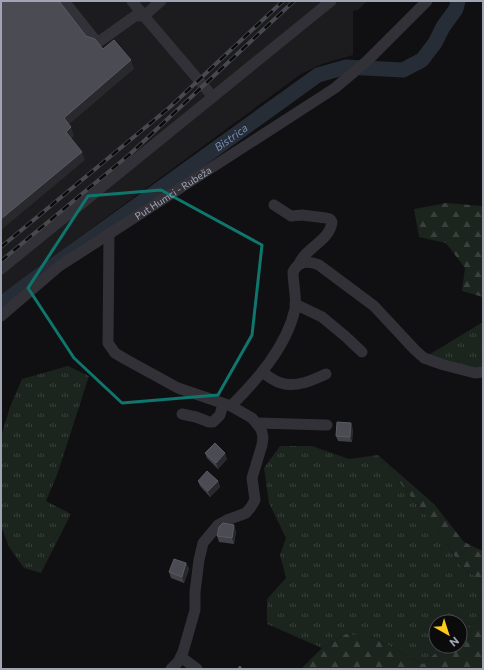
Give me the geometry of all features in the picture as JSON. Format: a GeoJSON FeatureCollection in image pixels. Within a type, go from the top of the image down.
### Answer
{"type":"FeatureCollection","features":[{"type":"Feature","properties":{"kind":"street"},"geometry":{"type":"LineString","coordinates":[[64,1],[95,40],[98,41],[135,16],[144,16],[161,1]]}},
{"type":"Feature","properties":{"kind":"street"},"geometry":{"type":"LineString","coordinates":[[132,1],[212,97]]}},
{"type":"Feature","properties":{"kind":"street"},"geometry":{"type":"LineString","coordinates":[[1,269],[331,1]]}},
{"type":"Feature","properties":{"kind":"street","name":"Put Humci - Rubeža"},"geometry":{"type":"LineString","coordinates":[[1,316],[58,267],[335,88],[367,61],[427,1]]}},
{"type":"Feature","properties":{"kind":"street"},"geometry":{"type":"LineString","coordinates":[[182,414],[213,422],[227,405],[249,388],[270,362],[284,338],[295,309],[293,272],[302,258],[328,234],[332,222],[330,219],[326,218],[302,215],[292,216],[274,205]]}},
{"type":"Feature","properties":{"kind":"street"},"geometry":{"type":"LineString","coordinates":[[110,234],[108,343],[112,349],[125,359],[178,388],[227,405],[252,418],[257,423],[264,437],[252,478],[252,488],[255,500],[251,507],[246,513],[218,525],[203,543],[199,560],[195,592],[195,610],[184,652],[171,669]]}},
{"type":"Feature","properties":{"kind":"street"},"geometry":{"type":"LineString","coordinates":[[299,264],[309,262],[319,265],[374,306],[414,350],[424,358],[475,373],[483,372]]}},
{"type":"Feature","properties":{"kind":"street"},"geometry":{"type":"LineString","coordinates":[[295,304],[322,317],[362,352]]}},
{"type":"Feature","properties":{"kind":"street"},"geometry":{"type":"LineString","coordinates":[[262,372],[280,383],[294,385],[311,381],[326,374]]}},
{"type":"Feature","properties":{"kind":"street"},"geometry":{"type":"LineString","coordinates":[[257,423],[327,425]]}},
{"type":"Feature","properties":{"kind":"street"},"geometry":{"type":"LineString","coordinates":[[181,657],[197,669]]}},
{"type":"Feature","properties":{"kind":"highlighted area"},"geometry":{"type":"Polygon","coordinates":[[[161,190],[262,245],[252,335],[218,395],[122,403],[74,358],[28,288],[88,196],[161,190]]]}},
{"type":"Feature","properties":{"kind":"shaded area"},"geometry":{"type":"Polygon","coordinates":[[[1,1],[367,1],[358,10],[353,11],[353,55],[322,64],[301,74],[1,295],[1,1]]]}},
{"type":"Feature","properties":{"kind":"green space"},"geometry":{"type":"Polygon","coordinates":[[[446,203],[483,206],[483,297],[462,291],[465,268],[446,243],[419,237],[414,209],[446,203]]]}},
{"type":"Feature","properties":{"kind":"green space"},"geometry":{"type":"Polygon","coordinates":[[[483,322],[483,368],[479,369],[427,356],[483,322]]]}},
{"type":"Feature","properties":{"kind":"green space"},"geometry":{"type":"Polygon","coordinates":[[[68,366],[89,376],[57,475],[46,501],[71,514],[41,573],[24,568],[9,547],[1,526],[1,437],[10,407],[22,379],[68,366]]]}},
{"type":"Feature","properties":{"kind":"green space"},"geometry":{"type":"Polygon","coordinates":[[[280,446],[312,446],[349,459],[378,455],[440,533],[461,566],[483,582],[483,617],[468,627],[468,614],[428,614],[428,654],[435,654],[423,664],[375,638],[346,634],[322,648],[267,624],[267,599],[286,578],[280,555],[286,538],[269,503],[264,468],[280,446]]]}},
{"type":"Feature","properties":{"kind":"green space"},"geometry":{"type":"Polygon","coordinates":[[[378,455],[434,504],[464,542],[483,551],[483,582],[461,566],[440,533],[378,455]]]}},
{"type":"Feature","properties":{"kind":"green space"},"geometry":{"type":"Polygon","coordinates":[[[483,617],[483,669],[301,669],[322,648],[346,634],[375,638],[423,664],[435,654],[468,654],[468,627],[483,617]]]}},
{"type":"Feature","properties":{"kind":"building"},"geometry":{"type":"Polygon","coordinates":[[[1,1],[59,1],[86,36],[95,39],[103,49],[114,40],[131,60],[64,118],[71,127],[66,132],[82,152],[1,219],[1,1]]]}},
{"type":"Feature","properties":{"kind":"building"},"geometry":{"type":"Polygon","coordinates":[[[337,422],[351,423],[350,437],[336,436],[337,422]]]}},
{"type":"Feature","properties":{"kind":"building"},"geometry":{"type":"Polygon","coordinates":[[[215,443],[225,453],[216,463],[205,453],[215,443]]]}},
{"type":"Feature","properties":{"kind":"building"},"geometry":{"type":"Polygon","coordinates":[[[207,471],[218,481],[208,491],[198,481],[207,471]]]}},
{"type":"Feature","properties":{"kind":"building"},"geometry":{"type":"Polygon","coordinates":[[[223,523],[234,525],[232,538],[217,536],[219,527],[223,523]]]}},
{"type":"Feature","properties":{"kind":"building"},"geometry":{"type":"Polygon","coordinates":[[[174,559],[186,563],[182,577],[169,572],[174,559]]]}},
{"type":"Feature","properties":{"kind":"waterway","name":"Bistrica"},"geometry":{"type":"LineString","coordinates":[[1,304],[318,75],[346,67],[403,70],[422,60],[435,43],[443,27],[456,9],[458,1]]}},
{"type":"Feature","properties":{"kind":"railway"},"geometry":{"type":"LineString","coordinates":[[1,247],[170,107],[283,1]]}},
{"type":"Feature","properties":{"kind":"railway"},"geometry":{"type":"LineString","coordinates":[[1,261],[129,155],[294,1]]}}]}
